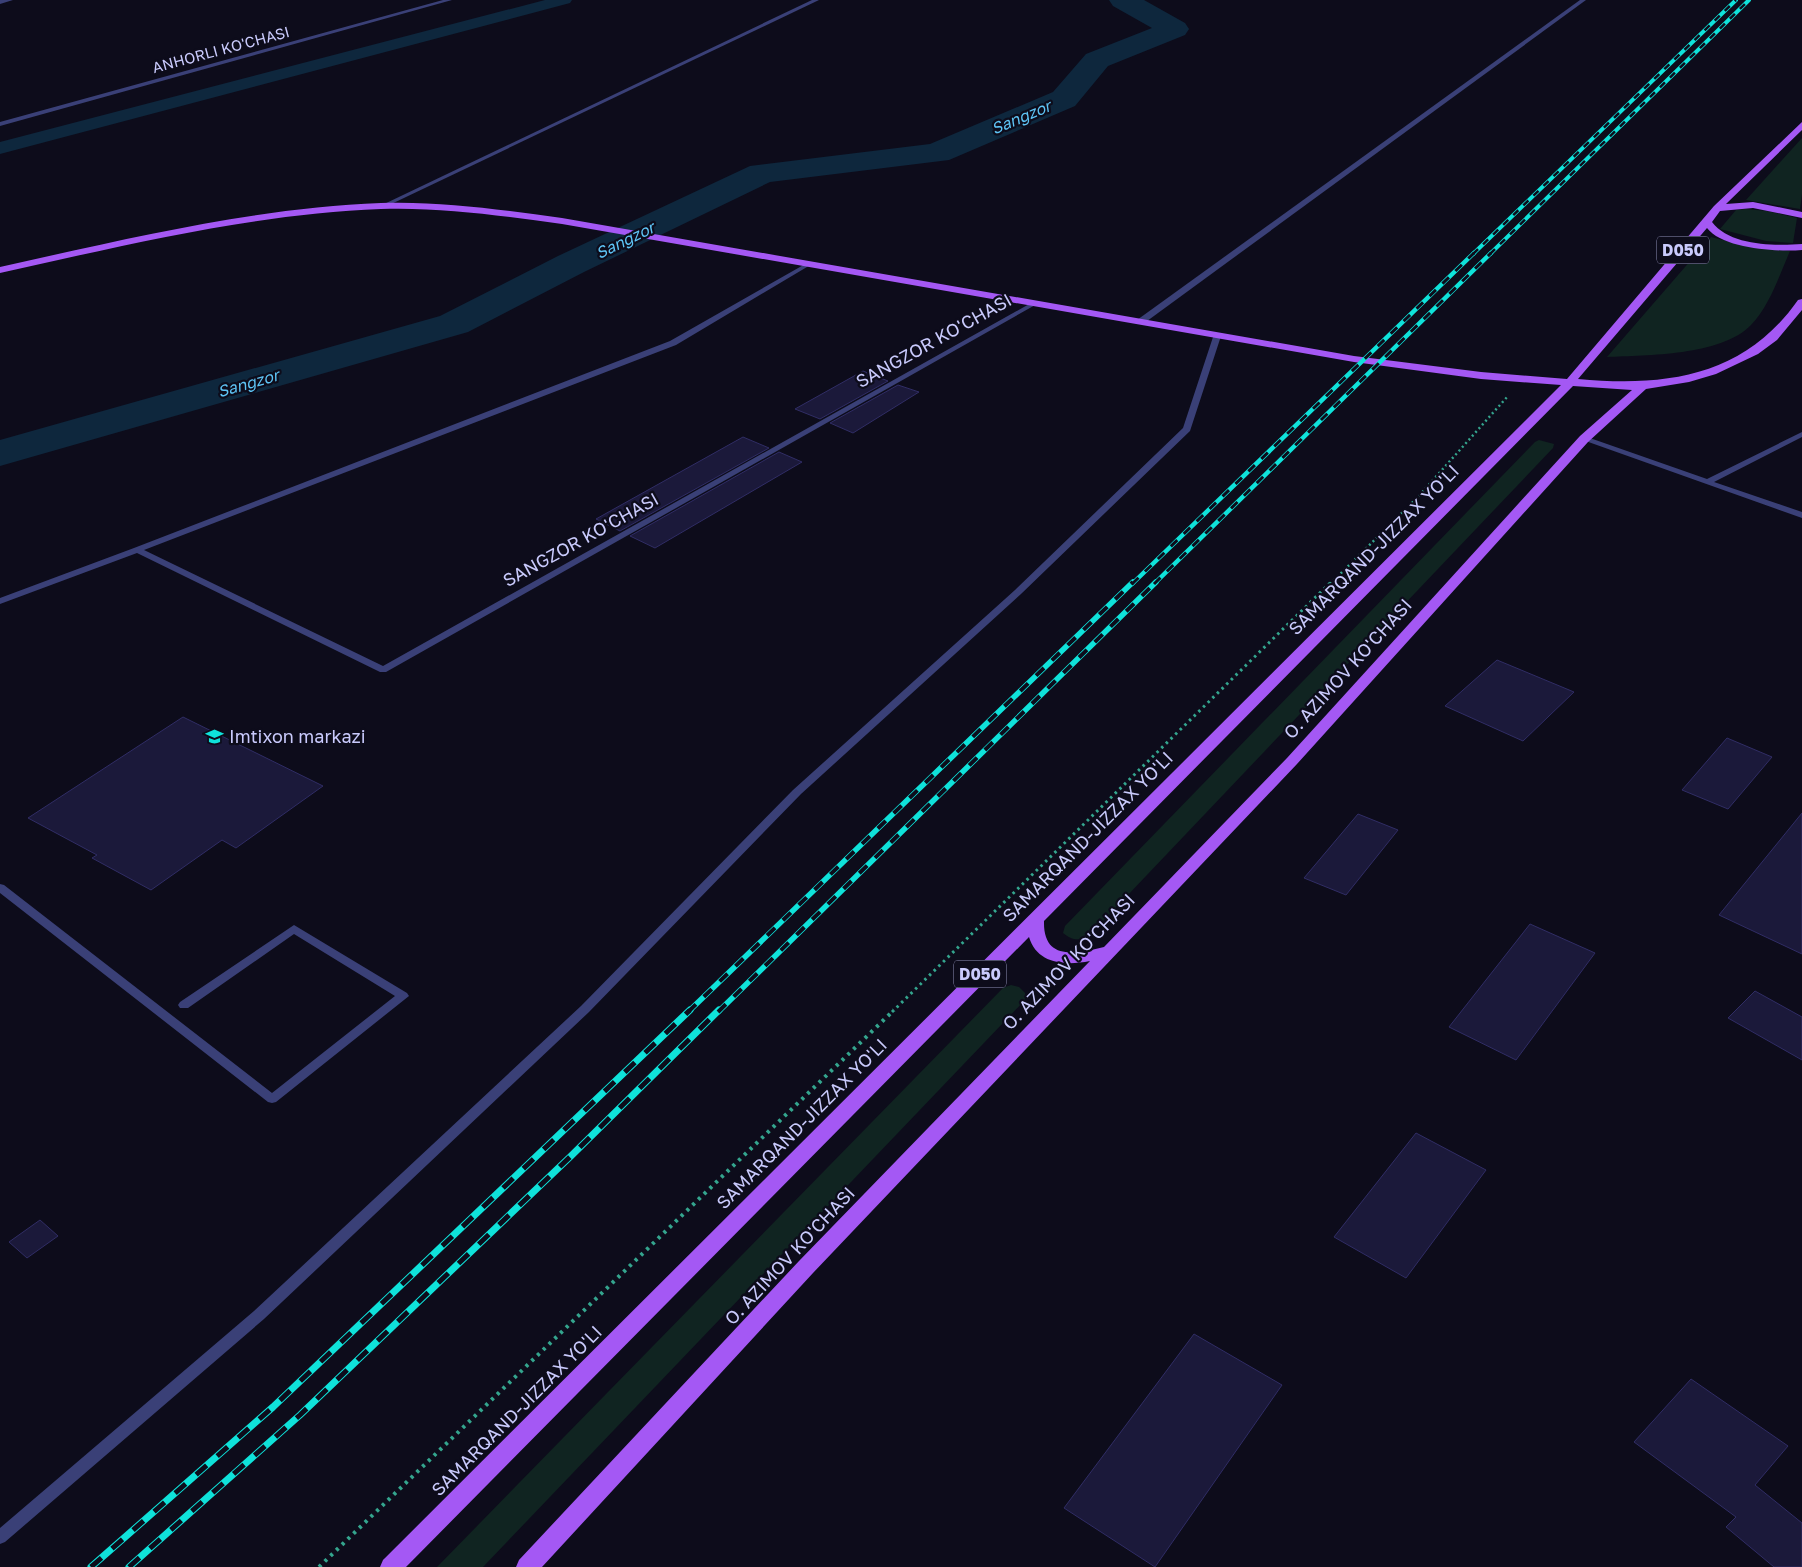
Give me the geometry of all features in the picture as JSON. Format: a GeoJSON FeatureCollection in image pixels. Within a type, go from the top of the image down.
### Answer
{"type":"FeatureCollection","features":[{"type":"Feature","properties":{"kind":"main road","name":"SAMARQAND-JIZZAX YO'LI"},"geometry":{"type":"LineString","coordinates":[[390,1567],[1570,382],[1708,222],[1717,208],[1802,125]]}},
{"type":"Feature","properties":{"kind":"main road"},"geometry":{"type":"LineString","coordinates":[[1717,208],[1753,205],[1802,215]]}},
{"type":"Feature","properties":{"kind":"main road"},"geometry":{"type":"LineString","coordinates":[[0,270],[238,221],[330,209],[383,206],[491,211],[562,221],[1378,364],[1520,380],[1642,387],[1692,377],[1735,362],[1759,350],[1788,323],[1802,302]]}},
{"type":"Feature","properties":{"kind":"main road"},"geometry":{"type":"LineString","coordinates":[[1708,222],[1710,228],[1717,233],[1748,243],[1783,248],[1802,247]]}},
{"type":"Feature","properties":{"kind":"main road","name":"O. AZIMOV KO'CHASI"},"geometry":{"type":"LineString","coordinates":[[527,1567],[806,1267],[1106,952],[1292,761],[1584,439],[1642,387]]}},
{"type":"Feature","properties":{"kind":"main road"},"geometry":{"type":"LineString","coordinates":[[1036,917],[1034,933],[1037,943],[1051,955],[1076,959],[1106,952]]}},
{"type":"Feature","properties":{"kind":"street"},"geometry":{"type":"LineString","coordinates":[[0,2],[10,0]]}},
{"type":"Feature","properties":{"kind":"street","name":"ANHORLI KO'CHASI"},"geometry":{"type":"LineString","coordinates":[[0,124],[449,0]]}},
{"type":"Feature","properties":{"kind":"street"},"geometry":{"type":"LineString","coordinates":[[383,206],[816,0]]}},
{"type":"Feature","properties":{"kind":"street"},"geometry":{"type":"LineString","coordinates":[[1140,322],[1583,0]]}},
{"type":"Feature","properties":{"kind":"street"},"geometry":{"type":"LineString","coordinates":[[0,601],[673,343],[809,264]]}},
{"type":"Feature","properties":{"kind":"street","name":"SANGZOR KO'CHASI"},"geometry":{"type":"LineString","coordinates":[[137,550],[383,670],[1033,304]]}},
{"type":"Feature","properties":{"kind":"street"},"geometry":{"type":"LineString","coordinates":[[0,1537],[259,1315],[585,1009],[797,792],[1018,592],[1187,429],[1217,336]]}},
{"type":"Feature","properties":{"kind":"street"},"geometry":{"type":"LineString","coordinates":[[1707,482],[1802,434]]}},
{"type":"Feature","properties":{"kind":"street"},"geometry":{"type":"LineString","coordinates":[[1584,439],[1802,516]]}},
{"type":"Feature","properties":{"kind":"street"},"geometry":{"type":"LineString","coordinates":[[0,888],[272,1099],[403,996],[294,929],[184,1005]]}},
{"type":"Feature","properties":{"kind":"path"},"geometry":{"type":"LineString","coordinates":[[319,1567],[986,921],[1410,505],[1496,412],[1520,380]]}},
{"type":"Feature","properties":{"kind":"green space"},"geometry":{"type":"Polygon","coordinates":[[[1802,138],[1802,194],[1800,209],[1746,200],[1802,138]]]}},
{"type":"Feature","properties":{"kind":"green space"},"geometry":{"type":"Polygon","coordinates":[[[1736,210],[1767,211],[1797,218],[1793,243],[1766,241],[1720,229],[1736,210]]]}},
{"type":"Feature","properties":{"kind":"green space"},"geometry":{"type":"Polygon","coordinates":[[[1711,237],[1739,244],[1790,251],[1769,299],[1758,317],[1738,335],[1721,343],[1703,348],[1662,354],[1607,357],[1711,237]]]}},
{"type":"Feature","properties":{"kind":"green space"},"geometry":{"type":"Polygon","coordinates":[[[1539,440],[1554,444],[1553,448],[1088,937],[1075,939],[1063,933],[1065,926],[1539,440]]]}},
{"type":"Feature","properties":{"kind":"green space"},"geometry":{"type":"Polygon","coordinates":[[[1011,985],[1019,987],[1025,993],[1025,1000],[483,1567],[437,1567],[1003,988],[1011,985]]]}},
{"type":"Feature","properties":{"kind":"building"},"geometry":{"type":"Polygon","coordinates":[[[863,371],[888,381],[820,419],[795,409],[863,371]]]}},
{"type":"Feature","properties":{"kind":"building"},"geometry":{"type":"Polygon","coordinates":[[[898,385],[919,392],[853,433],[830,423],[898,385]]]}},
{"type":"Feature","properties":{"kind":"building"},"geometry":{"type":"Polygon","coordinates":[[[743,437],[769,448],[620,531],[596,519],[743,437]]]}},
{"type":"Feature","properties":{"kind":"building"},"geometry":{"type":"Polygon","coordinates":[[[779,452],[802,462],[655,548],[630,536],[779,452]]]}},
{"type":"Feature","properties":{"kind":"building"},"geometry":{"type":"Polygon","coordinates":[[[1497,660],[1574,692],[1523,741],[1445,706],[1497,660]]]}},
{"type":"Feature","properties":{"kind":"building"},"geometry":{"type":"Polygon","coordinates":[[[183,717],[323,786],[236,848],[222,840],[151,890],[92,858],[97,855],[28,818],[183,717]]]}},
{"type":"Feature","properties":{"kind":"building"},"geometry":{"type":"Polygon","coordinates":[[[1727,738],[1772,757],[1728,809],[1682,790],[1727,738]]]}},
{"type":"Feature","properties":{"kind":"building"},"geometry":{"type":"Polygon","coordinates":[[[1802,813],[1802,954],[1719,915],[1802,813]]]}},
{"type":"Feature","properties":{"kind":"building"},"geometry":{"type":"Polygon","coordinates":[[[1358,814],[1398,830],[1346,895],[1304,878],[1358,814]]]}},
{"type":"Feature","properties":{"kind":"building"},"geometry":{"type":"Polygon","coordinates":[[[1530,924],[1595,953],[1516,1060],[1449,1027],[1530,924]]]}},
{"type":"Feature","properties":{"kind":"building"},"geometry":{"type":"Polygon","coordinates":[[[1755,991],[1802,1017],[1802,1060],[1728,1018],[1755,991]]]}},
{"type":"Feature","properties":{"kind":"building"},"geometry":{"type":"Polygon","coordinates":[[[1416,1133],[1486,1170],[1406,1278],[1334,1237],[1416,1133]]]}},
{"type":"Feature","properties":{"kind":"building"},"geometry":{"type":"Polygon","coordinates":[[[40,1220],[58,1236],[27,1258],[9,1242],[40,1220]]]}},
{"type":"Feature","properties":{"kind":"building"},"geometry":{"type":"Polygon","coordinates":[[[1194,1334],[1282,1385],[1155,1567],[1064,1508],[1194,1334]]]}},
{"type":"Feature","properties":{"kind":"building"},"geometry":{"type":"Polygon","coordinates":[[[1691,1379],[1788,1446],[1755,1485],[1802,1523],[1802,1567],[1774,1567],[1726,1527],[1736,1517],[1634,1442],[1691,1379]]]}},
{"type":"Feature","properties":{"kind":"waterway"},"geometry":{"type":"LineString","coordinates":[[0,148],[564,0]]}},
{"type":"Feature","properties":{"kind":"waterway","name":"Sangzor"},"geometry":{"type":"LineString","coordinates":[[0,453],[454,324],[571,264],[762,173],[937,153],[1064,99],[1097,60],[1175,29],[1123,0]]}},
{"type":"Feature","properties":{"kind":"railway"},"geometry":{"type":"LineString","coordinates":[[1473,254],[1736,0]]}},
{"type":"Feature","properties":{"kind":"railway"},"geometry":{"type":"LineString","coordinates":[[1490,254],[1749,0]]}},
{"type":"Feature","properties":{"kind":"railway"},"geometry":{"type":"LineString","coordinates":[[1132,584],[1474,253]]}},
{"type":"Feature","properties":{"kind":"railway"},"geometry":{"type":"LineString","coordinates":[[1154,584],[1491,253]]}},
{"type":"Feature","properties":{"kind":"railway"},"geometry":{"type":"LineString","coordinates":[[688,1012],[1133,582]]}},
{"type":"Feature","properties":{"kind":"railway"},"geometry":{"type":"LineString","coordinates":[[718,1012],[1156,582]]}},
{"type":"Feature","properties":{"kind":"railway"},"geometry":{"type":"LineString","coordinates":[[91,1567],[273,1407],[690,1010]]}},
{"type":"Feature","properties":{"kind":"railway"},"geometry":{"type":"LineString","coordinates":[[129,1567],[300,1415],[571,1156],[719,1010]]}},
{"type":"Feature","properties":{"kind":"place","name":"Imtixon markazi"},"geometry":{"type":"Point","coordinates":[215,737]}}]}
